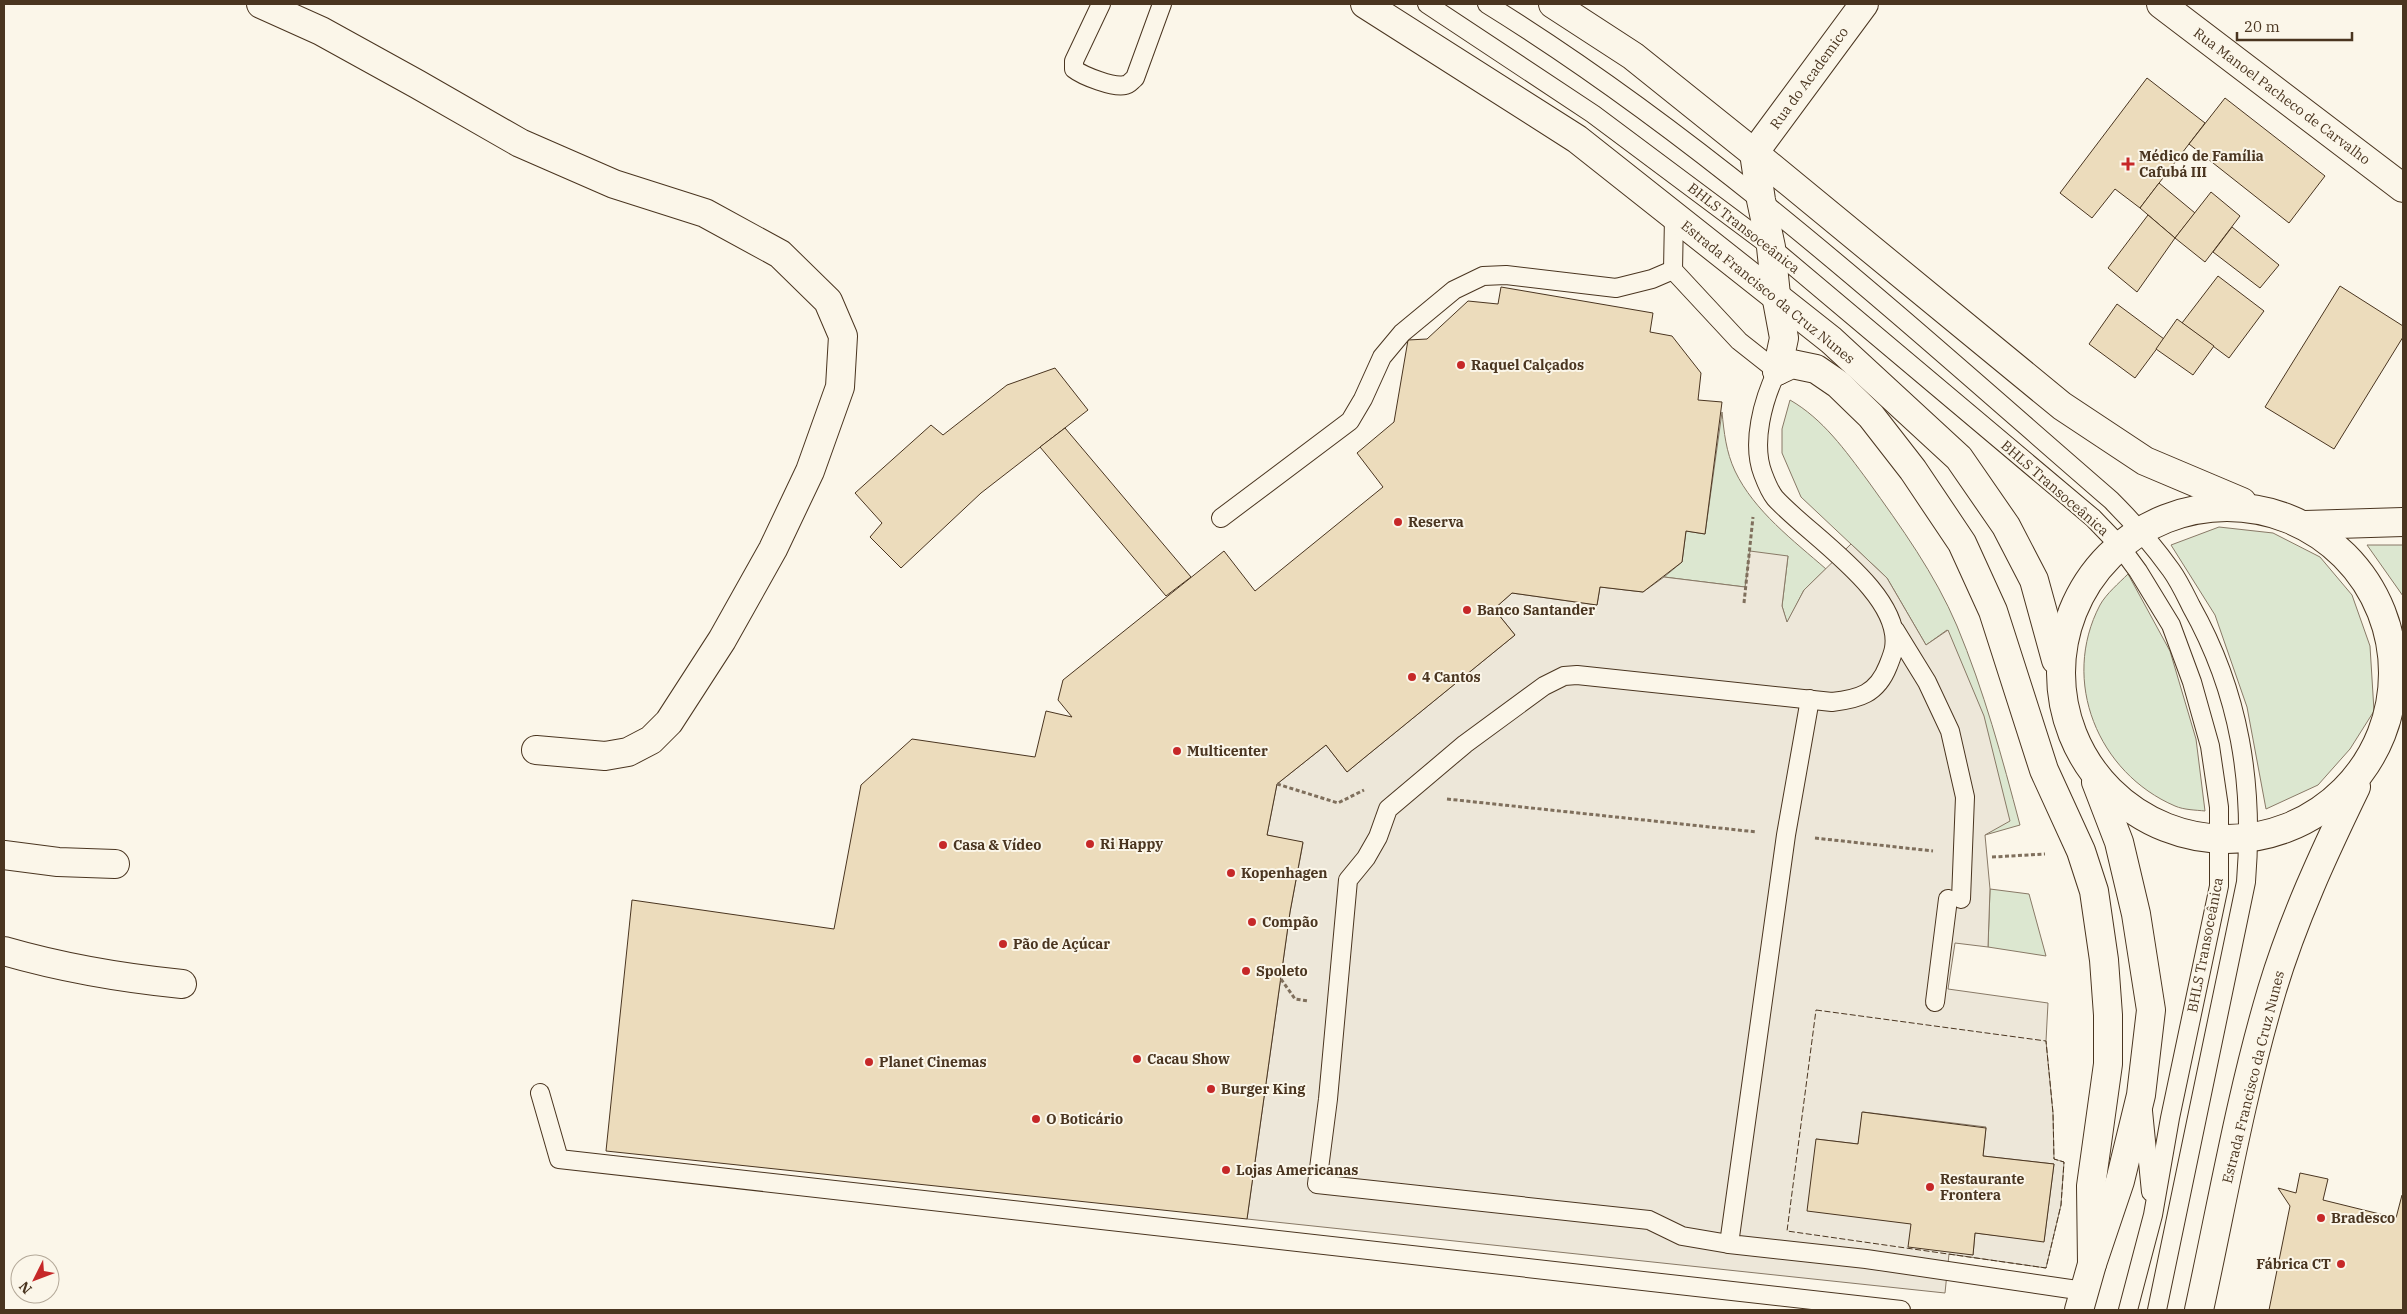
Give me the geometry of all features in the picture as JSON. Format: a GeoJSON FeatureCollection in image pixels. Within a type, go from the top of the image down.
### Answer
{"type":"FeatureCollection","features":[{"type":"Feature","properties":{"kind":"main road"},"geometry":{"type":"LineString","coordinates":[[261,4],[321,31],[520,143],[614,184],[705,213],[780,254],[828,302],[843,336],[840,387],[810,471],[773,548],[741,607],[669,722],[651,740],[628,752],[606,756],[536,750]]}},
{"type":"Feature","properties":{"kind":"main road","name":"Estrada Francisco da Cruz Nunes"},"geometry":{"type":"LineString","coordinates":[[1365,4],[1576,139],[1831,340],[1959,458],[2006,526],[2034,580],[2060,676]]}},
{"type":"Feature","properties":{"kind":"main road"},"geometry":{"type":"LineString","coordinates":[[1553,4],[1633,56],[2062,406],[2145,461],[2256,508],[2305,525],[2346,555],[2375,597],[2392,645],[2393,695],[2379,744],[2366,768],[2334,803],[2294,827],[2249,839],[2220,840],[2171,830],[2127,807],[2092,771]]}},
{"type":"Feature","properties":{"kind":"main road","name":"Rua do Academico"},"geometry":{"type":"LineString","coordinates":[[1754,153],[1864,4]]}},
{"type":"Feature","properties":{"kind":"main road","name":"Rua Manoel Pacheco de Carvalho"},"geometry":{"type":"LineString","coordinates":[[2161,4],[2403,188]]}},
{"type":"Feature","properties":{"kind":"main road"},"geometry":{"type":"LineString","coordinates":[[1754,153],[1761,200],[1772,247],[1776,295],[1784,338],[1777,371]]}},
{"type":"Feature","properties":{"kind":"main road"},"geometry":{"type":"LineString","coordinates":[[1777,371],[1790,355],[1807,346],[1831,340],[1830,365],[1838,384]]}},
{"type":"Feature","properties":{"kind":"main road"},"geometry":{"type":"LineString","coordinates":[[1777,371],[1792,364],[1816,369],[1838,384],[1871,416],[1883,431],[1913,470],[1962,543],[1993,611],[2044,770],[2081,851],[2094,891],[2104,960],[2108,1015],[2108,1064],[2091,1186],[2092,1264]]}},
{"type":"Feature","properties":{"kind":"main road"},"geometry":{"type":"LineString","coordinates":[[2081,1301],[2120,1181],[2141,1095],[2151,1010],[2136,914],[2119,842],[2092,771],[2076,742],[2064,701],[2060,676],[2065,627],[2085,583],[2129,537],[2176,513],[2216,505],[2256,508]]}},
{"type":"Feature","properties":{"kind":"main road"},"geometry":{"type":"LineString","coordinates":[[2305,525],[2403,522]]}},
{"type":"Feature","properties":{"kind":"main road"},"geometry":{"type":"LineString","coordinates":[[2379,744],[2403,721]]}},
{"type":"Feature","properties":{"kind":"main road","name":"Estrada Francisco da Cruz Nunes"},"geometry":{"type":"LineString","coordinates":[[2199,1310],[2244,1104],[2272,989],[2318,867],[2366,768]]}},
{"type":"Feature","properties":{"kind":"main road"},"geometry":{"type":"LineString","coordinates":[[4,855],[58,862],[115,864]]}},
{"type":"Feature","properties":{"kind":"main road"},"geometry":{"type":"LineString","coordinates":[[4,950],[54,965],[121,978],[182,984]]}},
{"type":"Feature","properties":{"kind":"lane"},"geometry":{"type":"LineString","coordinates":[[1101,4],[1074,61],[1074,69],[1081,74],[1118,86],[1127,85],[1135,78],[1162,4]]}},
{"type":"Feature","properties":{"kind":"lane","name":"BHLS Transoceânica"},"geometry":{"type":"LineString","coordinates":[[1428,4],[1593,114],[1772,247],[2093,518],[2129,537],[2172,571],[2205,631],[2232,700],[2242,744],[2249,839],[2246,882],[2157,1310]]}},
{"type":"Feature","properties":{"kind":"lane","name":"BHLS Transoceânica"},"geometry":{"type":"LineString","coordinates":[[1487,4],[1612,88],[1761,200],[2111,500],[2129,537],[2138,571],[2171,624],[2192,682],[2210,746],[2219,807],[2220,840],[2219,886],[2170,1118],[2153,1215],[2128,1310]]}},
{"type":"Feature","properties":{"kind":"lane"},"geometry":{"type":"LineString","coordinates":[[1674,217],[1673,270],[1739,341],[1777,371],[1769,387],[1761,424],[1758,450],[1763,473],[1774,496],[1801,524],[1859,573],[1884,609],[1927,682],[1950,731],[1965,797],[1962,854],[1936,1002]]}},
{"type":"Feature","properties":{"kind":"lane"},"geometry":{"type":"LineString","coordinates":[[1221,518],[1350,421],[1363,399],[1382,357],[1402,333],[1454,290],[1483,276],[1506,275],[1616,288],[1673,270]]}},
{"type":"Feature","properties":{"kind":"lane"},"geometry":{"type":"LineString","coordinates":[[1892,625],[1894,648],[1877,687],[1855,699],[1832,702],[1577,675],[1564,676],[1544,686],[1481,732],[1388,809],[1378,837],[1366,858],[1348,880],[1328,1099],[1317,1184],[1649,1220],[1682,1236],[1729,1244],[1866,1259],[2081,1301]]}},
{"type":"Feature","properties":{"kind":"lane"},"geometry":{"type":"LineString","coordinates":[[1729,1244],[1786,835],[1810,699]]}},
{"type":"Feature","properties":{"kind":"lane"},"geometry":{"type":"LineString","coordinates":[[540,1093],[559,1159],[1901,1310]]}},
{"type":"Feature","properties":{"kind":"lane"},"geometry":{"type":"LineString","coordinates":[[2141,1095],[2153,1215]]}},
{"type":"Feature","properties":{"kind":"path"},"geometry":{"type":"LineString","coordinates":[[1277,784],[1338,803],[1365,790],[1962,854],[2005,856],[2081,851]]}},
{"type":"Feature","properties":{"kind":"green space"},"geometry":{"type":"Polygon","coordinates":[[[1790,400],[1813,416],[1851,458],[1905,533],[1928,569],[1957,626],[1976,675],[2020,825],[1985,835],[1947,630],[1926,645],[1887,578],[1801,497],[1782,453],[1782,429],[1790,400]]]}},
{"type":"Feature","properties":{"kind":"green space"},"geometry":{"type":"Polygon","coordinates":[[[1722,412],[1729,457],[1743,486],[1764,512],[1788,536],[1826,569],[1804,590],[1787,623],[1782,606],[1788,556],[1745,587],[1664,577],[1682,562],[1686,531],[1705,534],[1722,412]]]}},
{"type":"Feature","properties":{"kind":"green space"},"geometry":{"type":"Polygon","coordinates":[[[2219,527],[2273,533],[2320,557],[2352,595],[2370,646],[2374,711],[2350,749],[2318,785],[2266,809],[2247,707],[2215,615],[2171,545],[2219,527]]]}},
{"type":"Feature","properties":{"kind":"green space"},"geometry":{"type":"Polygon","coordinates":[[[2367,545],[2403,545],[2403,596],[2367,545]]]}},
{"type":"Feature","properties":{"kind":"green space"},"geometry":{"type":"Polygon","coordinates":[[[2128,574],[2170,651],[2196,739],[2205,811],[2175,806],[2148,791],[2125,771],[2107,748],[2094,722],[2086,693],[2084,664],[2089,634],[2100,605],[2128,574]]]}},
{"type":"Feature","properties":{"kind":"green space"},"geometry":{"type":"Polygon","coordinates":[[[1990,889],[2029,894],[2046,956],[1988,947],[1990,889]]]}},
{"type":"Feature","properties":{"kind":"shaded area"},"geometry":{"type":"Polygon","coordinates":[[[1851,544],[1887,578],[1926,645],[1948,630],[1984,716],[2010,821],[1985,835],[1990,889],[1988,947],[1955,943],[1948,989],[2048,1003],[2046,1041],[2053,1113],[2054,1159],[2064,1162],[2061,1205],[2046,1268],[1949,1254],[1945,1293],[1247,1219],[1290,912],[1303,843],[1267,835],[1277,784],[1326,745],[1347,772],[1515,635],[1494,609],[1512,593],[1597,605],[1600,587],[1643,592],[1664,577],[1745,587],[1750,551],[1788,556],[1782,606],[1787,622],[1804,590],[1851,544]],[[1863,1112],[1858,1144],[1816,1139],[1911,1224],[1973,1255],[1975,1233],[2044,1241],[2054,1164],[1983,1156],[1986,1127],[1863,1112]]]}},
{"type":"Feature","properties":{"kind":"building","name":"Médico de Família Cafubá III"},"geometry":{"type":"Polygon","coordinates":[[[2147,78],[2205,123],[2140,208],[2115,189],[2092,218],[2060,193],[2147,78]]]}},
{"type":"Feature","properties":{"kind":"building"},"geometry":{"type":"Polygon","coordinates":[[[2225,98],[2325,176],[2289,223],[2189,144],[2225,98]]]}},
{"type":"Feature","properties":{"kind":"building"},"geometry":{"type":"Polygon","coordinates":[[[2159,183],[2195,213],[2175,238],[2140,208],[2159,183]]]}},
{"type":"Feature","properties":{"kind":"building"},"geometry":{"type":"Polygon","coordinates":[[[2211,192],[2240,216],[2205,262],[2175,238],[2211,192]]]}},
{"type":"Feature","properties":{"kind":"building"},"geometry":{"type":"Polygon","coordinates":[[[2148,215],[2175,238],[2137,292],[2108,268],[2148,215]]]}},
{"type":"Feature","properties":{"kind":"building"},"geometry":{"type":"Polygon","coordinates":[[[2232,227],[2279,265],[2260,288],[2213,252],[2232,227]]]}},
{"type":"Feature","properties":{"kind":"building"},"geometry":{"type":"Polygon","coordinates":[[[2218,276],[2264,311],[2229,358],[2182,323],[2218,276]]]}},
{"type":"Feature","properties":{"kind":"building"},"geometry":{"type":"Polygon","coordinates":[[[2340,286],[2403,326],[2403,337],[2334,449],[2265,407],[2340,286]]]}},
{"type":"Feature","properties":{"kind":"building","name":"Multicenter"},"geometry":{"type":"Polygon","coordinates":[[[1501,287],[1653,313],[1650,332],[1672,336],[1701,373],[1698,400],[1722,402],[1705,534],[1686,531],[1682,562],[1643,592],[1600,587],[1597,605],[1512,593],[1494,609],[1515,635],[1347,772],[1326,745],[1277,784],[1267,835],[1303,842],[1290,912],[1247,1219],[606,1151],[632,900],[834,929],[861,785],[912,739],[1035,757],[1046,711],[1072,717],[1058,700],[1063,680],[1224,551],[1255,591],[1383,487],[1357,453],[1394,422],[1408,340],[1427,339],[1468,301],[1498,304],[1501,287]]]}},
{"type":"Feature","properties":{"kind":"building"},"geometry":{"type":"Polygon","coordinates":[[[2117,304],[2164,339],[2135,378],[2089,344],[2117,304]]]}},
{"type":"Feature","properties":{"kind":"building"},"geometry":{"type":"Polygon","coordinates":[[[2177,319],[2214,346],[2193,375],[2156,349],[2177,319]]]}},
{"type":"Feature","properties":{"kind":"building"},"geometry":{"type":"Polygon","coordinates":[[[1055,368],[1088,410],[981,493],[901,568],[870,537],[882,523],[855,493],[931,425],[943,435],[1007,385],[1055,368]]]}},
{"type":"Feature","properties":{"kind":"building"},"geometry":{"type":"Polygon","coordinates":[[[1065,428],[1191,577],[1166,596],[1040,447],[1065,428]]]}},
{"type":"Feature","properties":{"kind":"building","name":"Restaurante Frontera"},"geometry":{"type":"Polygon","coordinates":[[[1862,1112],[1986,1128],[1983,1156],[2054,1164],[2044,1242],[1975,1233],[1973,1255],[1908,1247],[1911,1224],[1807,1211],[1816,1139],[1858,1144],[1862,1112]]]}},
{"type":"Feature","properties":{"kind":"building","name":"Fábrica CT"},"geometry":{"type":"Polygon","coordinates":[[[2300,1173],[2328,1179],[2323,1200],[2396,1218],[2403,1196],[2403,1310],[2269,1310],[2290,1206],[2278,1188],[2296,1193],[2300,1173]]]}},
{"type":"Feature","properties":{"kind":"fence"},"geometry":{"type":"LineString","coordinates":[[1816,1010],[2046,1041],[2053,1113],[2054,1159],[2064,1162],[2061,1205],[2046,1268],[1787,1231],[1816,1010]]}},
{"type":"Feature","properties":{"kind":"place","name":"Médico de Família Cafubá III"},"geometry":{"type":"Point","coordinates":[2128,164]}},
{"type":"Feature","properties":{"kind":"place","name":"Raquel Calçados"},"geometry":{"type":"Point","coordinates":[1461,365]}},
{"type":"Feature","properties":{"kind":"place","name":"Reserva"},"geometry":{"type":"Point","coordinates":[1398,522]}},
{"type":"Feature","properties":{"kind":"place","name":"Banco Santander"},"geometry":{"type":"Point","coordinates":[1467,610]}},
{"type":"Feature","properties":{"kind":"place","name":"4 Cantos"},"geometry":{"type":"Point","coordinates":[1412,677]}},
{"type":"Feature","properties":{"kind":"place","name":"Multicenter"},"geometry":{"type":"Point","coordinates":[1177,751]}},
{"type":"Feature","properties":{"kind":"place","name":"Ri Happy"},"geometry":{"type":"Point","coordinates":[1090,844]}},
{"type":"Feature","properties":{"kind":"place","name":"Casa & Vídeo"},"geometry":{"type":"Point","coordinates":[943,845]}},
{"type":"Feature","properties":{"kind":"place","name":"Kopenhagen"},"geometry":{"type":"Point","coordinates":[1231,873]}},
{"type":"Feature","properties":{"kind":"place","name":"Compão"},"geometry":{"type":"Point","coordinates":[1252,922]}},
{"type":"Feature","properties":{"kind":"place","name":"Pão de Açúcar"},"geometry":{"type":"Point","coordinates":[1003,944]}},
{"type":"Feature","properties":{"kind":"place","name":"Spoleto"},"geometry":{"type":"Point","coordinates":[1246,971]}},
{"type":"Feature","properties":{"kind":"place","name":"Cacau Show"},"geometry":{"type":"Point","coordinates":[1137,1059]}},
{"type":"Feature","properties":{"kind":"place","name":"Planet Cinemas"},"geometry":{"type":"Point","coordinates":[869,1062]}},
{"type":"Feature","properties":{"kind":"place","name":"Burger King"},"geometry":{"type":"Point","coordinates":[1211,1089]}},
{"type":"Feature","properties":{"kind":"place","name":"O Boticário"},"geometry":{"type":"Point","coordinates":[1036,1119]}},
{"type":"Feature","properties":{"kind":"place","name":"Lojas Americanas"},"geometry":{"type":"Point","coordinates":[1226,1170]}},
{"type":"Feature","properties":{"kind":"place","name":"Restaurante Frontera"},"geometry":{"type":"Point","coordinates":[1930,1187]}},
{"type":"Feature","properties":{"kind":"place","name":"Bradesco"},"geometry":{"type":"Point","coordinates":[2321,1218]}},
{"type":"Feature","properties":{"kind":"place","name":"Fábrica CT"},"geometry":{"type":"Point","coordinates":[2341,1264]}}]}
